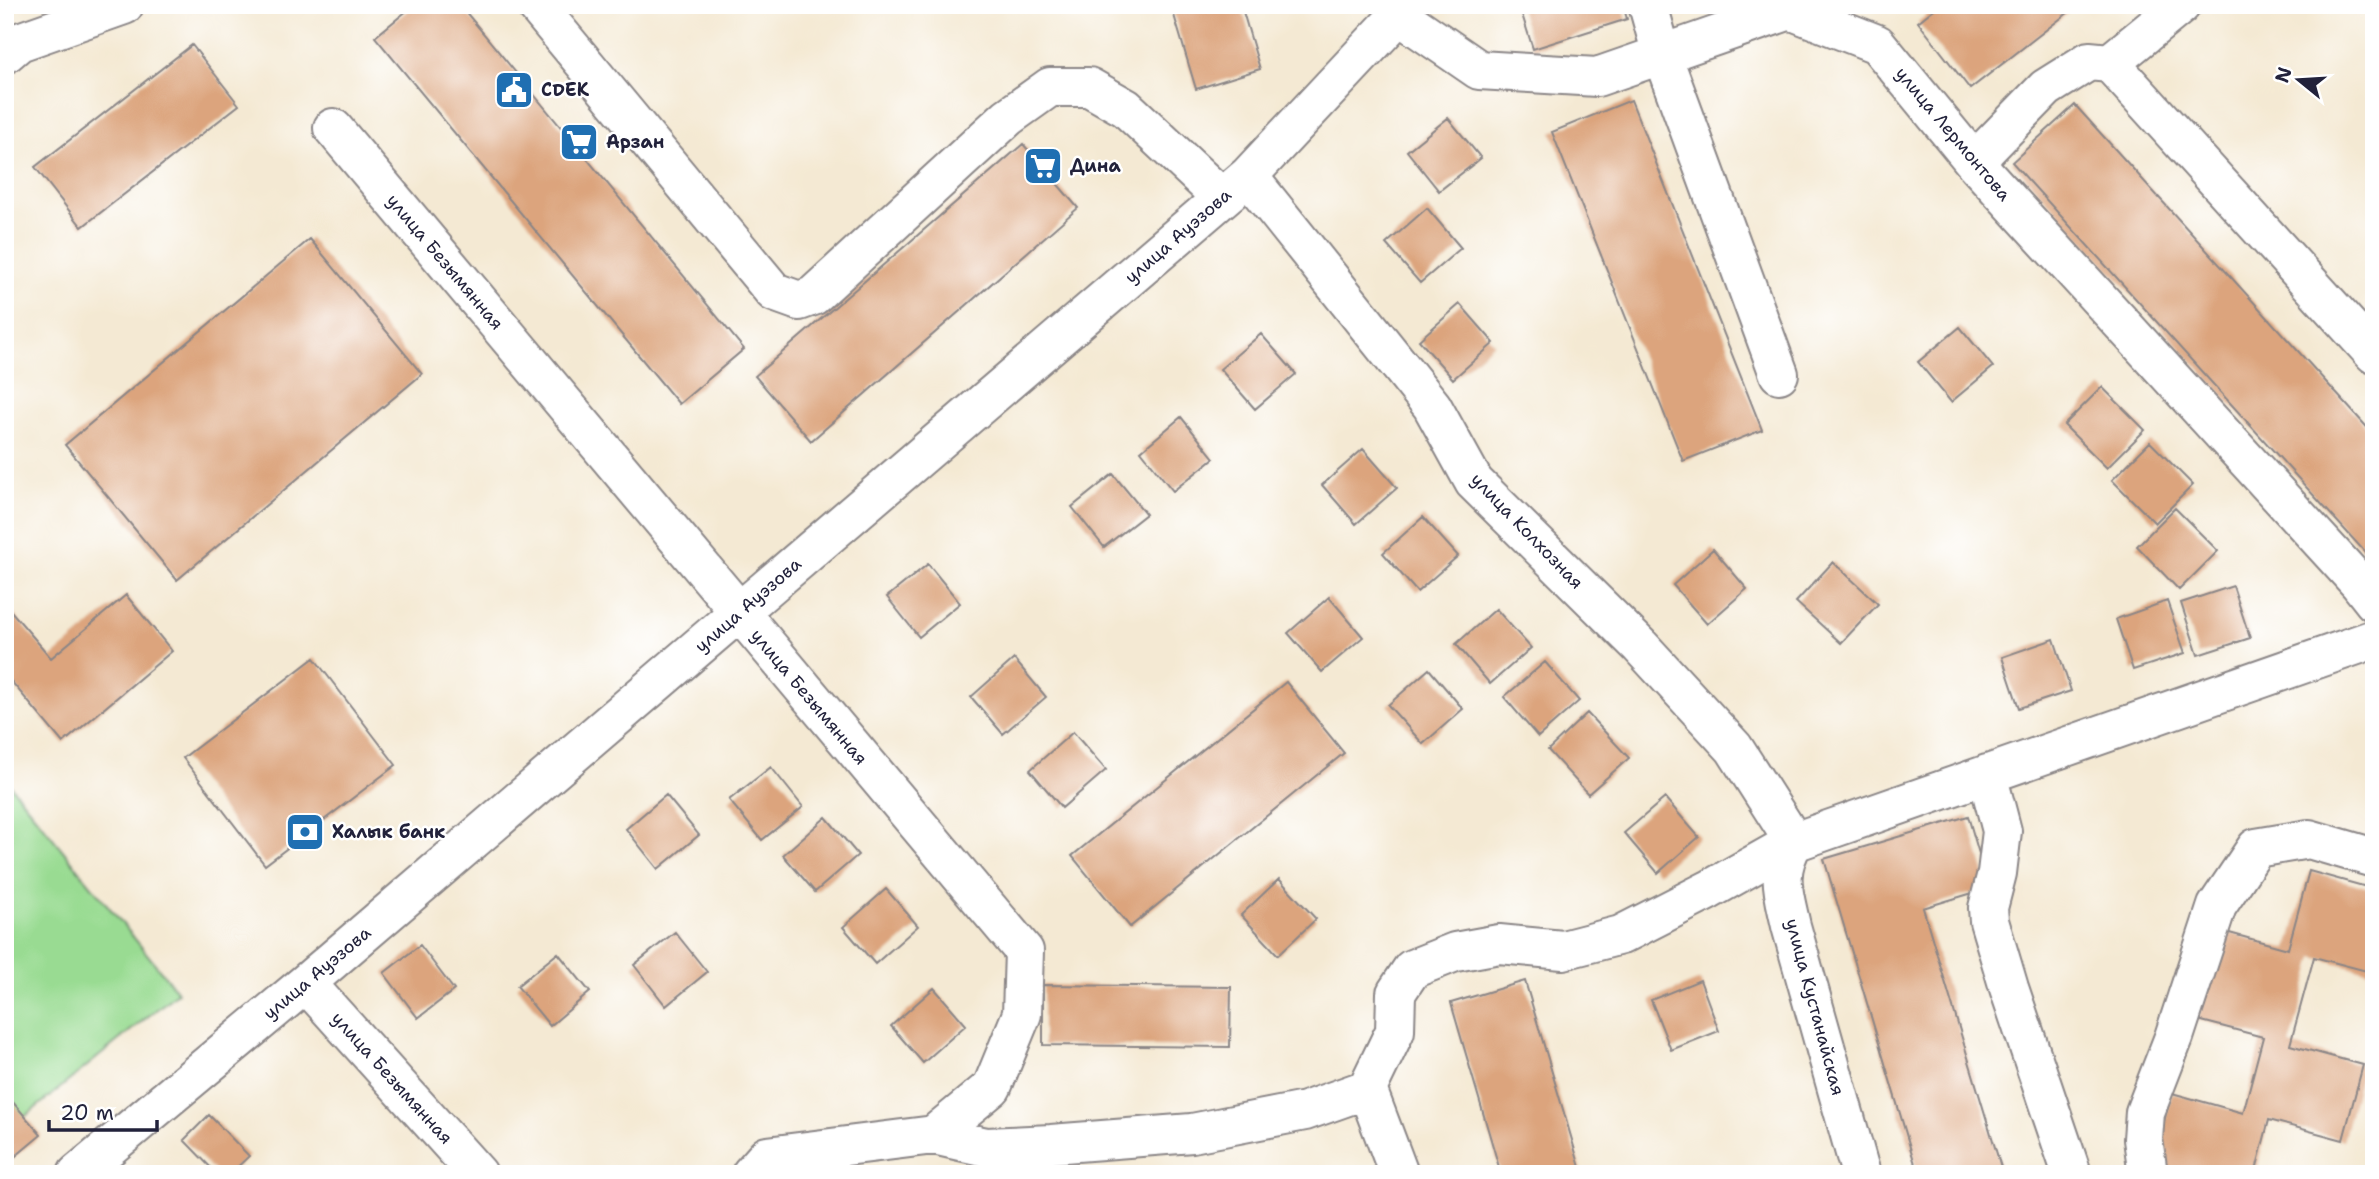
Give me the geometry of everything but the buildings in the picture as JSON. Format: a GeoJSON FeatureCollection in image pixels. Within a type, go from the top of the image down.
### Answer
{"type":"FeatureCollection","features":[{"type":"Feature","properties":{"kind":"street"},"geometry":{"type":"LineString","coordinates":[[5,54],[19,42],[124,5]]}},
{"type":"Feature","properties":{"kind":"street","name":"улица Колхозная"},"geometry":{"type":"LineString","coordinates":[[536,5],[774,292],[799,301],[813,296],[1008,117],[1050,87],[1089,87],[1126,108],[1235,187],[1432,406],[1474,482],[1640,646],[1734,748],[1794,842]]}},
{"type":"Feature","properties":{"kind":"street"},"geometry":{"type":"LineString","coordinates":[[1648,5],[1662,54],[1779,374]]}},
{"type":"Feature","properties":{"kind":"street"},"geometry":{"type":"LineString","coordinates":[[2110,63],[2181,5]]}},
{"type":"Feature","properties":{"kind":"street","name":"улица Ауэзова"},"geometry":{"type":"LineString","coordinates":[[77,1174],[739,614],[1235,187],[1398,10]]}},
{"type":"Feature","properties":{"kind":"street","name":"улица Лермонтова"},"geometry":{"type":"LineString","coordinates":[[1398,10],[1479,70],[1597,77],[1790,10],[1877,44],[1974,162],[2374,602]]}},
{"type":"Feature","properties":{"kind":"street"},"geometry":{"type":"LineString","coordinates":[[1974,162],[2046,88],[2089,61],[2110,63],[2374,354]]}},
{"type":"Feature","properties":{"kind":"street","name":"улица Безымянная"},"geometry":{"type":"LineString","coordinates":[[333,128],[1024,951],[1022,1014],[992,1087],[934,1135]]}},
{"type":"Feature","properties":{"kind":"street"},"geometry":{"type":"LineString","coordinates":[[751,1174],[767,1157],[934,1135],[986,1147],[1051,1144],[1192,1133],[1305,1111],[1367,1089],[1395,1031],[1396,993],[1412,969],[1455,952],[1500,944],[1563,950],[1621,935],[1794,842],[2374,639]]}},
{"type":"Feature","properties":{"kind":"street"},"geometry":{"type":"LineString","coordinates":[[1987,774],[2002,831],[1997,873],[1988,908],[1989,921],[2072,1174]]}},
{"type":"Feature","properties":{"kind":"street"},"geometry":{"type":"LineString","coordinates":[[2148,1174],[2143,1139],[2145,1112],[2174,1037],[2217,906],[2256,848],[2309,839],[2374,858]]}},
{"type":"Feature","properties":{"kind":"street","name":"улица Кустанайская"},"geometry":{"type":"LineString","coordinates":[[1794,842],[1783,860],[1783,889],[1861,1174]]}},
{"type":"Feature","properties":{"kind":"street","name":"улица Безымянная"},"geometry":{"type":"LineString","coordinates":[[306,983],[478,1174]]}},
{"type":"Feature","properties":{"kind":"street"},"geometry":{"type":"LineString","coordinates":[[1367,1089],[1399,1174]]}},
{"type":"Feature","properties":{"kind":"green space"},"geometry":{"type":"Polygon","coordinates":[[[5,779],[178,992],[5,1133],[5,779]]]}},
{"type":"Feature","properties":{"kind":"place","name":"CDEK"},"geometry":{"type":"Point","coordinates":[514,90]}},
{"type":"Feature","properties":{"kind":"place","name":"Арзан"},"geometry":{"type":"Point","coordinates":[579,142]}},
{"type":"Feature","properties":{"kind":"place","name":"Дина"},"geometry":{"type":"Point","coordinates":[1043,166]}},
{"type":"Feature","properties":{"kind":"place","name":"Халык банк"},"geometry":{"type":"Point","coordinates":[305,832]}}]}
